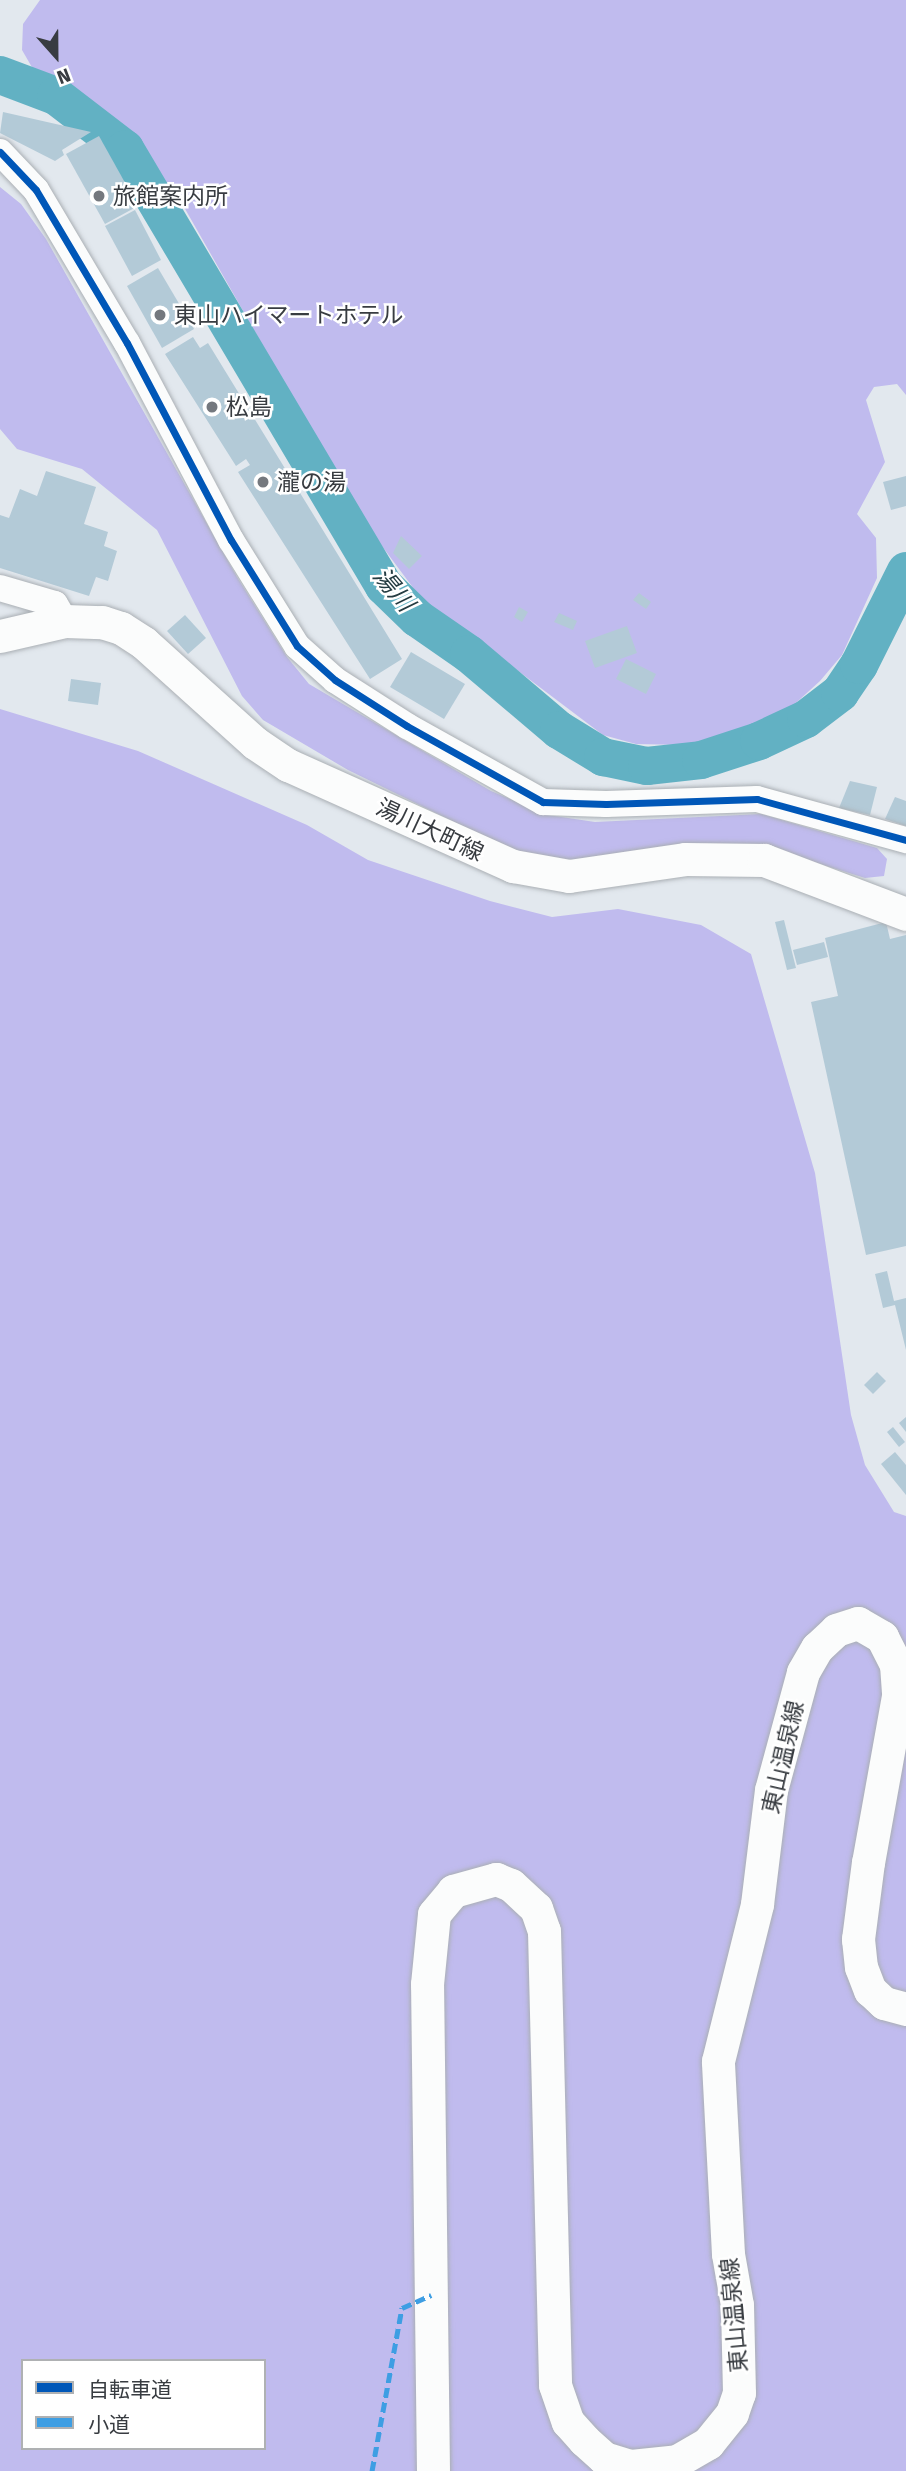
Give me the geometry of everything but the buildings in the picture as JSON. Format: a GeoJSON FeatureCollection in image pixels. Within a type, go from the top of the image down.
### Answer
{"type":"FeatureCollection","features":[{"type":"Feature","properties":{"kind":"main road","name":"湯川大町線"},"geometry":{"type":"LineString","coordinates":[[0,636],[65,621],[102,622],[121,628],[255,743],[288,765],[513,866],[569,876],[685,859],[764,860],[906,914]]}},
{"type":"Feature","properties":{"kind":"main road","name":"東山温泉線"},"geometry":{"type":"LineString","coordinates":[[433,2471],[427,1984],[434,1914],[453,1891],[496,1879],[511,1885],[536,1908],[544,1931],[555,2385],[568,2422],[584,2440],[604,2458],[631,2466],[677,2460],[708,2443],[732,2413],[739,2393],[737,2305],[728,2254],[718,2062],[757,1904],[771,1790],[803,1672],[817,1648],[836,1630],[858,1623],[882,1637],[896,1664],[898,1696],[868,1862],[858,1939],[861,1967],[870,1990],[884,2003],[906,2009]]}},
{"type":"Feature","properties":{"kind":"street"},"geometry":{"type":"LineString","coordinates":[[0,152],[36,190],[127,343],[232,540],[297,646],[335,680],[543,802],[606,804],[757,799],[828,815],[906,840]]}},
{"type":"Feature","properties":{"kind":"street"},"geometry":{"type":"LineString","coordinates":[[0,588],[55,604],[65,621]]}},
{"type":"Feature","properties":{"kind":"shaded area"},"geometry":{"type":"Polygon","coordinates":[[[40,0],[906,0],[906,395],[897,384],[874,387],[866,400],[885,462],[857,514],[876,538],[877,578],[842,655],[820,681],[787,711],[736,732],[684,745],[636,744],[603,735],[420,597],[361,518],[176,193],[119,132],[33,69],[22,50],[23,24],[40,0]]]}},
{"type":"Feature","properties":{"kind":"shaded area"},"geometry":{"type":"Polygon","coordinates":[[[0,187],[21,204],[46,239],[237,577],[287,657],[309,684],[491,791],[548,815],[595,822],[761,814],[877,848],[887,859],[884,876],[865,878],[798,857],[576,861],[526,857],[348,770],[263,720],[242,696],[157,530],[82,469],[17,449],[0,429],[0,187]]]}},
{"type":"Feature","properties":{"kind":"shaded area"},"geometry":{"type":"Polygon","coordinates":[[[0,709],[138,751],[307,825],[368,860],[490,901],[552,917],[618,909],[701,925],[751,954],[815,1173],[851,1415],[865,1465],[894,1512],[906,1516],[906,2471],[0,2471],[0,709]]]}},
{"type":"Feature","properties":{"kind":"waterway","name":"湯川"},"geometry":{"type":"LineString","coordinates":[[0,75],[56,96],[125,149],[384,586],[417,618],[469,654],[559,730],[603,757],[647,766],[701,760],[759,741],[806,719],[840,693],[859,665],[906,571]]}},
{"type":"Feature","properties":{"kind":"marked path"},"geometry":{"type":"LineString","coordinates":[[372,2471],[402,2308],[431,2295]]}},
{"type":"Feature","properties":{"kind":"cycle path"},"geometry":{"type":"LineString","coordinates":[[0,152],[36,190],[127,343],[231,540],[297,646],[335,680],[407,726],[543,802],[606,804],[757,799],[906,840]]}},
{"type":"Feature","properties":{"kind":"place","name":"旅館案内所"},"geometry":{"type":"Point","coordinates":[99,196]}},
{"type":"Feature","properties":{"kind":"place","name":"東山ハイマートホテル"},"geometry":{"type":"Point","coordinates":[160,315]}},
{"type":"Feature","properties":{"kind":"place","name":"松島"},"geometry":{"type":"Point","coordinates":[212,407]}},
{"type":"Feature","properties":{"kind":"place","name":"瀧の湯"},"geometry":{"type":"Point","coordinates":[263,482]}}]}
